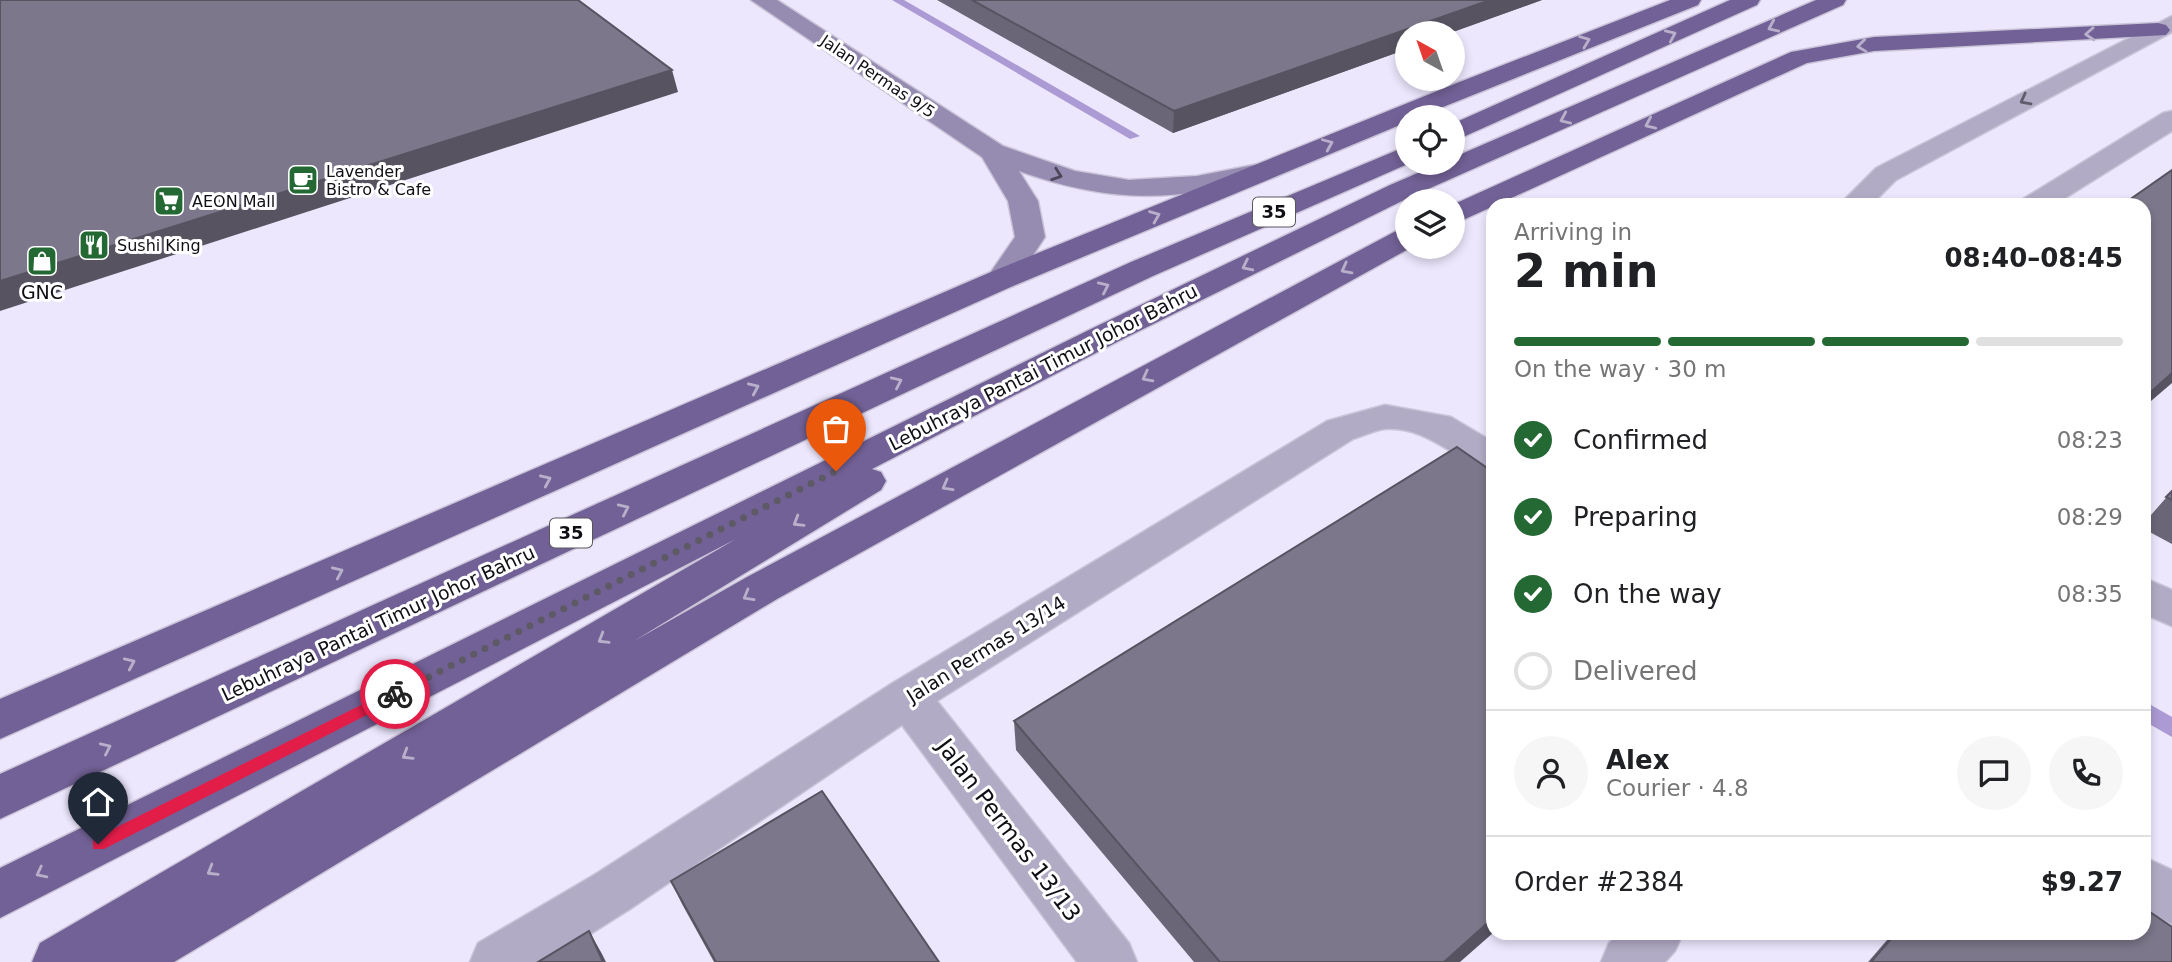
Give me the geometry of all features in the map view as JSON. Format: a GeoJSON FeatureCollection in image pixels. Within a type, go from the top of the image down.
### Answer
{"type":"FeatureCollection","features":[{"type":"Feature","properties":{"kind":"highway"},"geometry":{"type":"LineString","coordinates":[[0,720],[1002,279],[1690,0]]}},
{"type":"Feature","properties":{"kind":"highway"},"geometry":{"type":"LineString","coordinates":[[1465,128],[1749,0]]}},
{"type":"Feature","properties":{"kind":"highway","name":"Lebuhraya Pantai Timur Johor Bahru"},"geometry":{"type":"LineString","coordinates":[[0,894],[1107,334],[1400,191],[1835,0]]}},
{"type":"Feature","properties":{"kind":"highway"},"geometry":{"type":"LineString","coordinates":[[1491,198],[1800,57],[1874,44],[2165,26]]}},
{"type":"Feature","properties":{"kind":"highway","name":"Lebuhraya Pantai Timur Johor Bahru"},"geometry":{"type":"LineString","coordinates":[[0,797],[1129,275],[1395,159]]}},
{"type":"Feature","properties":{"kind":"highway"},"geometry":{"type":"LineString","coordinates":[[1465,210],[1486,200]]}},
{"type":"Feature","properties":{"kind":"highway"},"geometry":{"type":"LineString","coordinates":[[123,962],[762,588],[1395,244]]}},
{"type":"Feature","properties":{"kind":"highway"},"geometry":{"type":"LineString","coordinates":[[59,962],[877,475],[1107,334]]}},
{"type":"Feature","properties":{"kind":"street","name":"Jalan Permas 9/5"},"geometry":{"type":"LineString","coordinates":[[762,0],[993,152],[1069,179],[1129,189],[1197,185],[1265,171]]}},
{"type":"Feature","properties":{"kind":"street"},"geometry":{"type":"LineString","coordinates":[[1861,198],[1886,174],[2165,26]]}},
{"type":"Feature","properties":{"kind":"street"},"geometry":{"type":"LineString","coordinates":[[2044,198],[2172,119]]}},
{"type":"Feature","properties":{"kind":"street","name":"Jalan Permas 9/5"},"geometry":{"type":"LineString","coordinates":[[993,152],[1023,201],[1030,237],[1002,279]]}},
{"type":"Feature","properties":{"kind":"street","name":"Jalan Permas 13/14"},"geometry":{"type":"LineString","coordinates":[[497,962],[612,892],[907,697],[1339,430],[1385,417],[1438,426],[1486,455]]}},
{"type":"Feature","properties":{"kind":"street"},"geometry":{"type":"LineString","coordinates":[[2151,598],[2172,610]]}},
{"type":"Feature","properties":{"kind":"street","name":"Jalan Permas 13/13"},"geometry":{"type":"LineString","coordinates":[[907,697],[1110,962]]}},
{"type":"Feature","properties":{"kind":"street"},"geometry":{"type":"LineString","coordinates":[[2151,886],[2172,899]]}},
{"type":"Feature","properties":{"kind":"street"},"geometry":{"type":"LineString","coordinates":[[1628,962],[1649,940]]}},
{"type":"Feature","properties":{"kind":"building","name":"AEON Mall"},"geometry":{"type":"Polygon","coordinates":[[[0,0],[578,0],[672,70],[0,281],[0,0]]]}},
{"type":"Feature","properties":{"kind":"building"},"geometry":{"type":"Polygon","coordinates":[[[972,0],[1490,0],[1430,21],[1395,21],[1395,33],[1174,111],[972,0]]]}},
{"type":"Feature","properties":{"kind":"building"},"geometry":{"type":"Polygon","coordinates":[[[2172,170],[2172,373],[2151,392],[2151,198],[2132,198],[2172,170]]]}},
{"type":"Feature","properties":{"kind":"building"},"geometry":{"type":"Polygon","coordinates":[[[1457,447],[1486,467],[1486,924],[1444,962],[1220,962],[1014,721],[1457,447]]]}},
{"type":"Feature","properties":{"kind":"building"},"geometry":{"type":"Polygon","coordinates":[[[822,791],[939,962],[716,962],[671,881],[822,791]]]}},
{"type":"Feature","properties":{"kind":"building"},"geometry":{"type":"Polygon","coordinates":[[[2151,913],[2172,927],[2172,962],[1871,962],[1890,940],[2151,940],[2151,913]]]}},
{"type":"Feature","properties":{"kind":"building"},"geometry":{"type":"Polygon","coordinates":[[[589,931],[603,962],[538,962],[589,931]]]}},
{"type":"Feature","properties":{"kind":"waterway"},"geometry":{"type":"LineString","coordinates":[[897,0],[1134,136]]}},
{"type":"Feature","properties":{"kind":"waterway"},"geometry":{"type":"LineString","coordinates":[[2151,714],[2172,728]]}},
{"type":"Feature","properties":{"kind":"way so far"},"geometry":{"type":"LineString","coordinates":[[395,694],[836,471]]}},
{"type":"Feature","properties":{"kind":"place","name":"Lavender Bistro & Cafe"},"geometry":{"type":"Point","coordinates":[303,180]}},
{"type":"Feature","properties":{"kind":"place","name":"AEON Mall"},"geometry":{"type":"Point","coordinates":[169,201]}},
{"type":"Feature","properties":{"kind":"place","name":"Sushi King"},"geometry":{"type":"Point","coordinates":[94,245]}},
{"type":"Feature","properties":{"kind":"place","name":"GNC"},"geometry":{"type":"Point","coordinates":[42,261]}},
{"type":"Feature","properties":{"kind":"route"},"geometry":{"type":"LineString","coordinates":[[98,844],[395,694]]}}]}
